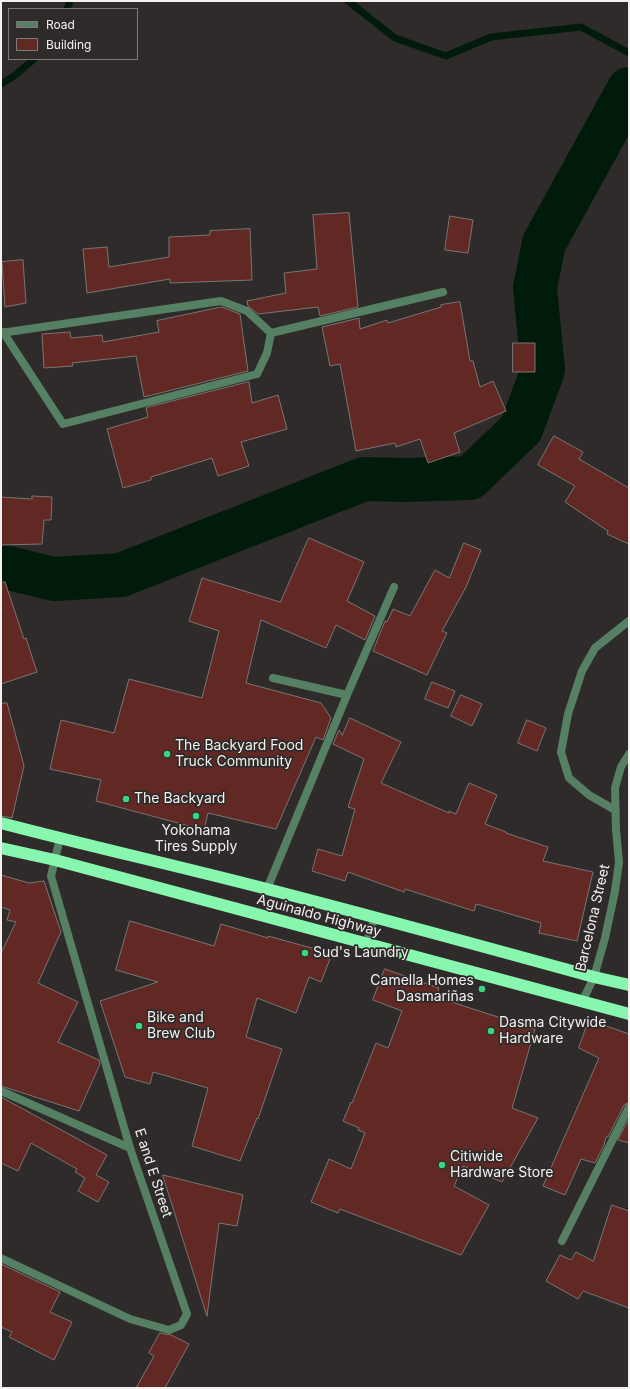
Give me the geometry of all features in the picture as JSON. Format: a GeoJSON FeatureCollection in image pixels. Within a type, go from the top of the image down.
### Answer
{"type":"FeatureCollection","features":[{"type":"Feature","properties":{"kind":"highway","name":"Aguinaldo Highway"},"geometry":{"type":"LineString","coordinates":[[1,823],[267,889],[594,977],[629,985]]}},
{"type":"Feature","properties":{"kind":"highway","name":"Aguinaldo Highway"},"geometry":{"type":"LineString","coordinates":[[1,848],[55,860],[629,1014]]}},
{"type":"Feature","properties":{"kind":"street"},"geometry":{"type":"LineString","coordinates":[[271,333],[443,292]]}},
{"type":"Feature","properties":{"kind":"street"},"geometry":{"type":"LineString","coordinates":[[220,301],[247,311],[271,333],[267,353],[257,374],[63,424],[2,332],[220,301]]}},
{"type":"Feature","properties":{"kind":"street"},"geometry":{"type":"LineString","coordinates":[[267,889],[394,587]]}},
{"type":"Feature","properties":{"kind":"street"},"geometry":{"type":"LineString","coordinates":[[615,810],[589,795],[568,778],[561,752],[568,714],[582,670],[595,648],[629,621]]}},
{"type":"Feature","properties":{"kind":"street"},"geometry":{"type":"LineString","coordinates":[[272,678],[347,696]]}},
{"type":"Feature","properties":{"kind":"street","name":"Barcelona Street"},"geometry":{"type":"LineString","coordinates":[[582,1002],[594,977],[605,938],[619,862],[615,788],[629,754]]}},
{"type":"Feature","properties":{"kind":"street","name":"E and E Street"},"geometry":{"type":"LineString","coordinates":[[1,1258],[130,1319],[169,1330],[181,1325],[188,1314],[130,1148],[51,876],[60,838]]}},
{"type":"Feature","properties":{"kind":"street"},"geometry":{"type":"LineString","coordinates":[[366,944],[375,917]]}},
{"type":"Feature","properties":{"kind":"street"},"geometry":{"type":"LineString","coordinates":[[1,1091],[130,1148]]}},
{"type":"Feature","properties":{"kind":"street"},"geometry":{"type":"LineString","coordinates":[[562,1241],[629,1107]]}},
{"type":"Feature","properties":{"kind":"building"},"geometry":{"type":"Polygon","coordinates":[[[349,213],[358,307],[320,316],[318,307],[258,314],[248,306],[247,301],[286,293],[284,273],[317,269],[313,215],[349,213]]]}},
{"type":"Feature","properties":{"kind":"building"},"geometry":{"type":"Polygon","coordinates":[[[450,216],[473,220],[468,253],[445,250],[450,216]]]}},
{"type":"Feature","properties":{"kind":"building"},"geometry":{"type":"Polygon","coordinates":[[[250,229],[252,280],[170,283],[170,279],[87,293],[83,249],[107,247],[109,267],[169,257],[169,237],[210,235],[210,231],[250,229]]]}},
{"type":"Feature","properties":{"kind":"building"},"geometry":{"type":"Polygon","coordinates":[[[23,260],[26,303],[5,307],[2,262],[23,260]]]}},
{"type":"Feature","properties":{"kind":"building"},"geometry":{"type":"Polygon","coordinates":[[[460,302],[470,361],[473,361],[480,387],[493,381],[506,411],[454,433],[460,452],[428,463],[420,439],[396,447],[395,443],[356,451],[340,364],[330,366],[322,327],[359,318],[360,329],[387,320],[388,323],[441,307],[441,305],[460,302]]]}},
{"type":"Feature","properties":{"kind":"building"},"geometry":{"type":"Polygon","coordinates":[[[222,307],[240,314],[248,371],[144,397],[136,356],[72,363],[73,366],[44,368],[42,334],[70,332],[71,338],[102,335],[103,342],[159,332],[157,321],[222,307]]]}},
{"type":"Feature","properties":{"kind":"building"},"geometry":{"type":"Polygon","coordinates":[[[513,343],[535,343],[535,372],[513,372],[513,343]]]}},
{"type":"Feature","properties":{"kind":"building"},"geometry":{"type":"Polygon","coordinates":[[[249,382],[252,403],[278,395],[287,429],[241,442],[249,466],[218,476],[212,458],[151,477],[151,480],[123,488],[107,429],[148,417],[146,408],[249,382]]]}},
{"type":"Feature","properties":{"kind":"building"},"geometry":{"type":"Polygon","coordinates":[[[554,436],[583,452],[579,459],[629,488],[629,544],[607,534],[608,531],[565,502],[575,486],[538,465],[554,436]]]}},
{"type":"Feature","properties":{"kind":"building"},"geometry":{"type":"Polygon","coordinates":[[[32,496],[52,497],[51,520],[44,520],[42,544],[1,545],[1,497],[32,499],[32,496]]]}},
{"type":"Feature","properties":{"kind":"building"},"geometry":{"type":"Polygon","coordinates":[[[309,538],[364,562],[347,601],[375,616],[365,640],[336,625],[326,648],[261,620],[246,683],[321,703],[331,718],[323,740],[316,737],[276,829],[208,813],[204,830],[96,801],[101,780],[50,769],[61,720],[114,733],[129,679],[202,698],[219,631],[189,621],[202,578],[280,602],[309,538]]]}},
{"type":"Feature","properties":{"kind":"building"},"geometry":{"type":"Polygon","coordinates":[[[464,543],[481,550],[466,587],[442,631],[447,633],[427,675],[373,651],[385,621],[387,622],[393,609],[410,616],[435,570],[449,578],[464,543]]]}},
{"type":"Feature","properties":{"kind":"building"},"geometry":{"type":"Polygon","coordinates":[[[5,582],[37,672],[1,684],[1,583],[5,582]]]}},
{"type":"Feature","properties":{"kind":"building"},"geometry":{"type":"Polygon","coordinates":[[[432,682],[455,691],[448,708],[425,699],[432,682]]]}},
{"type":"Feature","properties":{"kind":"building"},"geometry":{"type":"Polygon","coordinates":[[[461,695],[482,704],[472,726],[451,716],[461,695]]]}},
{"type":"Feature","properties":{"kind":"building"},"geometry":{"type":"Polygon","coordinates":[[[7,703],[24,766],[12,818],[1,816],[1,704],[7,703]]]}},
{"type":"Feature","properties":{"kind":"building"},"geometry":{"type":"Polygon","coordinates":[[[350,718],[401,742],[381,783],[449,813],[449,811],[456,814],[469,783],[497,795],[485,824],[506,833],[548,847],[543,861],[593,872],[577,941],[539,933],[541,923],[476,904],[474,911],[405,889],[404,892],[348,872],[345,881],[312,871],[318,849],[342,856],[355,809],[348,807],[364,759],[333,744],[339,730],[342,735],[350,718]]]}},
{"type":"Feature","properties":{"kind":"building"},"geometry":{"type":"Polygon","coordinates":[[[527,720],[546,728],[537,751],[518,743],[527,720]]]}},
{"type":"Feature","properties":{"kind":"building"},"geometry":{"type":"Polygon","coordinates":[[[1,875],[29,883],[44,881],[61,932],[38,983],[78,1002],[58,1042],[99,1060],[100,1064],[79,1111],[1,1086],[1,953],[16,922],[7,920],[10,910],[1,907],[1,875]]]}},
{"type":"Feature","properties":{"kind":"building"},"geometry":{"type":"Polygon","coordinates":[[[130,921],[214,946],[221,924],[268,938],[268,936],[319,950],[317,954],[330,959],[321,982],[309,977],[296,1013],[257,998],[246,1037],[282,1049],[258,1119],[257,1118],[240,1161],[192,1146],[208,1088],[153,1072],[150,1084],[125,1077],[100,1001],[158,982],[116,970],[130,921]]]}},
{"type":"Feature","properties":{"kind":"building"},"geometry":{"type":"Polygon","coordinates":[[[385,969],[439,988],[436,997],[535,1029],[512,1108],[538,1118],[502,1182],[463,1166],[454,1186],[489,1205],[461,1255],[340,1209],[338,1213],[311,1202],[329,1159],[351,1169],[365,1133],[358,1130],[359,1128],[343,1121],[351,1102],[352,1103],[376,1043],[388,1048],[402,1011],[373,1000],[385,969]]]}},
{"type":"Feature","properties":{"kind":"building"},"geometry":{"type":"Polygon","coordinates":[[[589,1020],[629,1034],[629,1102],[624,1105],[608,1137],[606,1137],[604,1145],[595,1163],[581,1159],[565,1195],[543,1186],[599,1058],[579,1048],[589,1020]]]}},
{"type":"Feature","properties":{"kind":"building"},"geometry":{"type":"Polygon","coordinates":[[[1,1097],[107,1155],[96,1175],[109,1182],[98,1202],[78,1191],[85,1178],[75,1172],[77,1169],[31,1143],[18,1171],[1,1163],[1,1097]]]}},
{"type":"Feature","properties":{"kind":"building"},"geometry":{"type":"Polygon","coordinates":[[[629,1119],[629,1143],[618,1140],[629,1119]]]}},
{"type":"Feature","properties":{"kind":"building"},"geometry":{"type":"Polygon","coordinates":[[[163,1175],[243,1195],[237,1226],[219,1223],[207,1316],[163,1175]]]}},
{"type":"Feature","properties":{"kind":"building"},"geometry":{"type":"Polygon","coordinates":[[[612,1205],[629,1211],[629,1308],[583,1291],[578,1299],[546,1281],[560,1255],[571,1260],[576,1252],[593,1261],[612,1205]]]}},
{"type":"Feature","properties":{"kind":"building"},"geometry":{"type":"Polygon","coordinates":[[[1,1264],[60,1292],[50,1312],[72,1322],[54,1360],[9,1337],[12,1332],[1,1327],[1,1264]]]}},
{"type":"Feature","properties":{"kind":"building"},"geometry":{"type":"Polygon","coordinates":[[[160,1333],[171,1335],[189,1344],[165,1388],[136,1388],[154,1356],[149,1353],[160,1333]]]}},
{"type":"Feature","properties":{"kind":"waterway"},"geometry":{"type":"LineString","coordinates":[[67,8],[70,1]]}},
{"type":"Feature","properties":{"kind":"waterway"},"geometry":{"type":"LineString","coordinates":[[348,1],[395,38],[446,56],[491,37],[581,27],[629,53]]}},
{"type":"Feature","properties":{"kind":"waterway"},"geometry":{"type":"LineString","coordinates":[[1,84],[14,76],[33,60]]}},
{"type":"Feature","properties":{"kind":"waterway"},"geometry":{"type":"LineString","coordinates":[[1,566],[54,579],[121,575],[364,479],[406,480],[470,478],[521,429],[543,370],[535,288],[544,243],[629,89]]}},
{"type":"Feature","properties":{"kind":"place","name":"The Backyard Food Truck Community"},"geometry":{"type":"Point","coordinates":[167,754]}},
{"type":"Feature","properties":{"kind":"place","name":"The Backyard"},"geometry":{"type":"Point","coordinates":[126,799]}},
{"type":"Feature","properties":{"kind":"place","name":"Yokohama Tires Supply"},"geometry":{"type":"Point","coordinates":[196,816]}},
{"type":"Feature","properties":{"kind":"place","name":"Sud's Laundry"},"geometry":{"type":"Point","coordinates":[305,953]}},
{"type":"Feature","properties":{"kind":"place","name":"Camella Homes Dasmariñas"},"geometry":{"type":"Point","coordinates":[482,989]}},
{"type":"Feature","properties":{"kind":"place","name":"Bike and Brew Club"},"geometry":{"type":"Point","coordinates":[139,1026]}},
{"type":"Feature","properties":{"kind":"place","name":"Dasma Citywide Hardware"},"geometry":{"type":"Point","coordinates":[491,1031]}},
{"type":"Feature","properties":{"kind":"place","name":"Citiwide Hardware Store"},"geometry":{"type":"Point","coordinates":[442,1165]}}]}
